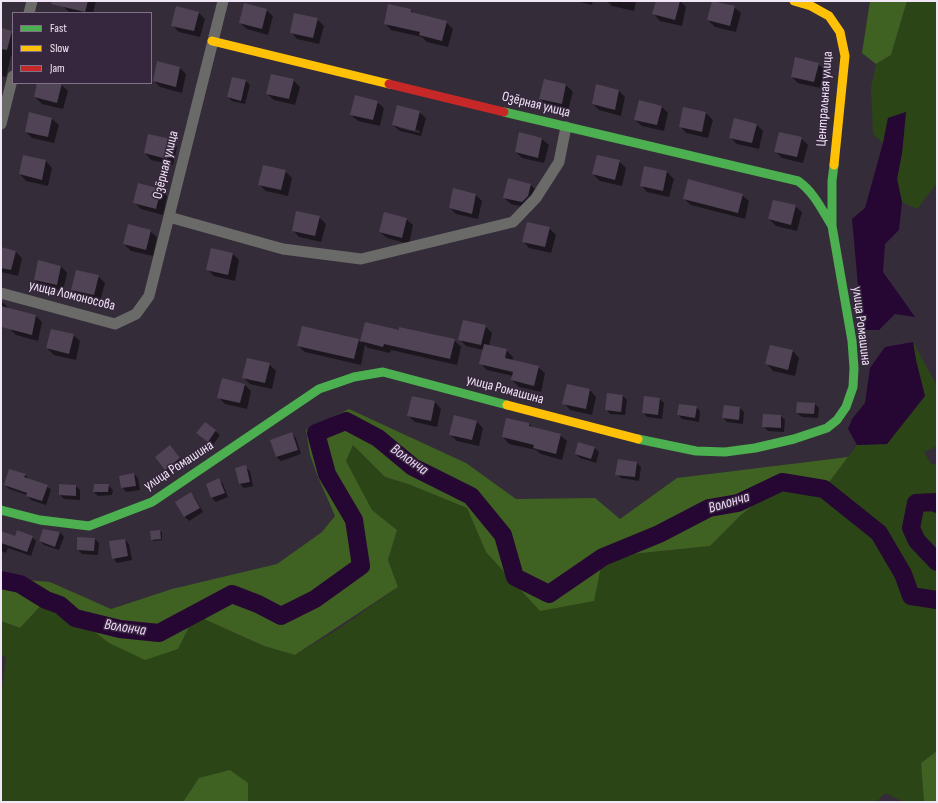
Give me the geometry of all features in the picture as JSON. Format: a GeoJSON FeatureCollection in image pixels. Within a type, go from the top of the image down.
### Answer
{"type":"FeatureCollection","features":[{"type":"Feature","properties":{"kind":"street"},"geometry":{"type":"LineString","coordinates":[[29,12],[32,1]]}},
{"type":"Feature","properties":{"kind":"street","name":"Озёрная улица"},"geometry":{"type":"LineString","coordinates":[[149,296],[223,1]]}},
{"type":"Feature","properties":{"kind":"street","name":"Центральная улица"},"geometry":{"type":"LineString","coordinates":[[794,1],[810,6],[829,16],[840,32],[845,56],[832,181],[832,226]]}},
{"type":"Feature","properties":{"kind":"street","name":"Озёрная улица"},"geometry":{"type":"LineString","coordinates":[[212,41],[566,127],[798,181],[809,189],[832,226]]}},
{"type":"Feature","properties":{"kind":"street"},"geometry":{"type":"LineString","coordinates":[[1,124],[12,80]]}},
{"type":"Feature","properties":{"kind":"street"},"geometry":{"type":"LineString","coordinates":[[169,217],[283,249],[361,259],[513,222],[536,198],[559,162],[566,127]]}},
{"type":"Feature","properties":{"kind":"street","name":"улица Ромашина"},"geometry":{"type":"LineString","coordinates":[[1,510],[40,520],[89,526],[152,502],[319,389],[354,377],[384,372],[626,437],[696,451],[725,452],[755,448],[794,439],[828,428],[837,420],[846,407],[853,387],[854,368],[852,341],[832,226]]}},
{"type":"Feature","properties":{"kind":"street","name":"улица Ломоносова"},"geometry":{"type":"LineString","coordinates":[[1,293],[115,324],[136,314],[149,296]]}},
{"type":"Feature","properties":{"kind":"green space"},"geometry":{"type":"Polygon","coordinates":[[[870,1],[907,1],[891,55],[876,64],[862,53],[870,1]]]}},
{"type":"Feature","properties":{"kind":"green space"},"geometry":{"type":"Polygon","coordinates":[[[907,1],[937,1],[937,183],[917,209],[902,202],[897,179],[902,153],[906,112],[888,118],[883,143],[873,134],[871,88],[876,64],[891,55],[907,1]]]}},
{"type":"Feature","properties":{"kind":"green space"},"geometry":{"type":"Polygon","coordinates":[[[913,342],[937,386],[937,446],[924,452],[931,464],[937,464],[937,751],[921,763],[924,802],[904,802],[885,793],[876,802],[248,802],[248,783],[199,778],[183,802],[1,802],[1,697],[6,658],[1,654],[1,621],[20,628],[46,600],[60,605],[75,618],[178,649],[195,615],[264,646],[295,655],[340,628],[398,587],[388,560],[397,530],[372,510],[346,461],[353,444],[385,477],[408,484],[467,508],[486,552],[603,557],[710,546],[741,515],[782,482],[824,489],[857,445],[887,444],[916,360],[913,342]]]}},
{"type":"Feature","properties":{"kind":"green space"},"geometry":{"type":"Polygon","coordinates":[[[349,409],[466,463],[516,499],[595,498],[620,519],[677,478],[848,457],[824,489],[782,482],[741,515],[710,546],[603,557],[594,601],[540,611],[486,552],[467,508],[408,484],[385,477],[353,445],[346,461],[372,510],[397,530],[388,560],[398,587],[295,655],[264,646],[195,615],[178,649],[145,660],[109,643],[60,605],[46,600],[20,628],[1,621],[1,578],[50,582],[111,609],[172,589],[277,564],[322,532],[335,516],[310,455],[306,430],[349,409]]]}},
{"type":"Feature","properties":{"kind":"green space"},"geometry":{"type":"Polygon","coordinates":[[[937,751],[937,802],[924,802],[921,763],[937,751]]]}},
{"type":"Feature","properties":{"kind":"green space"},"geometry":{"type":"Polygon","coordinates":[[[230,770],[248,783],[248,802],[183,802],[199,778],[230,770]]]}},
{"type":"Feature","properties":{"kind":"shaded area"},"geometry":{"type":"Polygon","coordinates":[[[906,112],[902,153],[897,179],[902,202],[899,230],[885,244],[883,272],[915,317],[895,314],[879,330],[862,330],[852,219],[865,208],[883,143],[888,118],[906,112]]]}},
{"type":"Feature","properties":{"kind":"shaded area"},"geometry":{"type":"Polygon","coordinates":[[[913,342],[925,396],[887,444],[857,445],[848,429],[852,419],[865,403],[870,368],[885,347],[913,342]]]}},
{"type":"Feature","properties":{"kind":"building"},"geometry":{"type":"Polygon","coordinates":[[[52,1],[88,1],[85,12],[51,4],[52,1]]]}},
{"type":"Feature","properties":{"kind":"building"},"geometry":{"type":"Polygon","coordinates":[[[656,1],[680,1],[675,20],[652,14],[656,1]]]}},
{"type":"Feature","properties":{"kind":"building"},"geometry":{"type":"Polygon","coordinates":[[[712,1],[735,6],[730,26],[707,20],[712,1]]]}},
{"type":"Feature","properties":{"kind":"building"},"geometry":{"type":"Polygon","coordinates":[[[244,3],[267,9],[262,29],[239,23],[244,3]]]}},
{"type":"Feature","properties":{"kind":"building"},"geometry":{"type":"Polygon","coordinates":[[[388,4],[411,9],[411,12],[447,21],[442,41],[419,35],[420,32],[384,24],[388,4]]]}},
{"type":"Feature","properties":{"kind":"building"},"geometry":{"type":"Polygon","coordinates":[[[176,6],[199,12],[194,31],[171,26],[176,6]]]}},
{"type":"Feature","properties":{"kind":"building"},"geometry":{"type":"Polygon","coordinates":[[[294,13],[318,18],[313,38],[290,33],[294,13]]]}},
{"type":"Feature","properties":{"kind":"building"},"geometry":{"type":"Polygon","coordinates":[[[1,28],[12,31],[7,50],[1,49],[1,28]]]}},
{"type":"Feature","properties":{"kind":"building"},"geometry":{"type":"Polygon","coordinates":[[[795,57],[819,63],[814,82],[791,77],[795,57]]]}},
{"type":"Feature","properties":{"kind":"building"},"geometry":{"type":"Polygon","coordinates":[[[157,61],[180,67],[176,87],[153,81],[157,61]]]}},
{"type":"Feature","properties":{"kind":"building"},"geometry":{"type":"Polygon","coordinates":[[[271,74],[294,79],[289,99],[266,94],[271,74]]]}},
{"type":"Feature","properties":{"kind":"building"},"geometry":{"type":"Polygon","coordinates":[[[232,77],[246,80],[241,101],[227,97],[232,77]]]}},
{"type":"Feature","properties":{"kind":"building"},"geometry":{"type":"Polygon","coordinates":[[[544,79],[566,84],[562,104],[539,99],[544,79]]]}},
{"type":"Feature","properties":{"kind":"building"},"geometry":{"type":"Polygon","coordinates":[[[37,84],[62,84],[57,103],[34,97],[37,84]]]}},
{"type":"Feature","properties":{"kind":"building"},"geometry":{"type":"Polygon","coordinates":[[[596,84],[619,90],[615,110],[592,104],[596,84]]]}},
{"type":"Feature","properties":{"kind":"building"},"geometry":{"type":"Polygon","coordinates":[[[355,95],[378,101],[373,120],[350,115],[355,95]]]}},
{"type":"Feature","properties":{"kind":"building"},"geometry":{"type":"Polygon","coordinates":[[[639,100],[662,106],[657,125],[634,120],[639,100]]]}},
{"type":"Feature","properties":{"kind":"building"},"geometry":{"type":"Polygon","coordinates":[[[397,105],[420,111],[415,131],[392,125],[397,105]]]}},
{"type":"Feature","properties":{"kind":"building"},"geometry":{"type":"Polygon","coordinates":[[[683,107],[706,112],[702,132],[679,127],[683,107]]]}},
{"type":"Feature","properties":{"kind":"building"},"geometry":{"type":"Polygon","coordinates":[[[29,112],[52,118],[48,137],[25,132],[29,112]]]}},
{"type":"Feature","properties":{"kind":"building"},"geometry":{"type":"Polygon","coordinates":[[[734,118],[757,124],[752,143],[729,138],[734,118]]]}},
{"type":"Feature","properties":{"kind":"building"},"geometry":{"type":"Polygon","coordinates":[[[519,132],[542,138],[538,158],[515,152],[519,132]]]}},
{"type":"Feature","properties":{"kind":"building"},"geometry":{"type":"Polygon","coordinates":[[[779,132],[802,137],[797,157],[774,152],[779,132]]]}},
{"type":"Feature","properties":{"kind":"building"},"geometry":{"type":"Polygon","coordinates":[[[148,134],[171,139],[167,159],[144,153],[148,134]]]}},
{"type":"Feature","properties":{"kind":"building"},"geometry":{"type":"Polygon","coordinates":[[[23,155],[46,160],[42,180],[19,174],[23,155]]]}},
{"type":"Feature","properties":{"kind":"building"},"geometry":{"type":"Polygon","coordinates":[[[597,155],[620,160],[615,180],[592,174],[597,155]]]}},
{"type":"Feature","properties":{"kind":"building"},"geometry":{"type":"Polygon","coordinates":[[[263,165],[286,170],[281,190],[258,185],[263,165]]]}},
{"type":"Feature","properties":{"kind":"building"},"geometry":{"type":"Polygon","coordinates":[[[644,166],[667,171],[663,191],[640,186],[644,166]]]}},
{"type":"Feature","properties":{"kind":"building"},"geometry":{"type":"Polygon","coordinates":[[[508,178],[531,184],[528,196],[522,202],[503,198],[508,178]]]}},
{"type":"Feature","properties":{"kind":"building"},"geometry":{"type":"Polygon","coordinates":[[[688,179],[743,194],[738,213],[683,199],[688,179]]]}},
{"type":"Feature","properties":{"kind":"building"},"geometry":{"type":"Polygon","coordinates":[[[138,183],[161,189],[156,209],[133,203],[138,183]]]}},
{"type":"Feature","properties":{"kind":"building"},"geometry":{"type":"Polygon","coordinates":[[[453,188],[476,194],[472,214],[449,208],[453,188]]]}},
{"type":"Feature","properties":{"kind":"building"},"geometry":{"type":"Polygon","coordinates":[[[773,200],[796,205],[791,225],[768,219],[773,200]]]}},
{"type":"Feature","properties":{"kind":"building"},"geometry":{"type":"Polygon","coordinates":[[[296,211],[320,216],[315,236],[292,231],[296,211]]]}},
{"type":"Feature","properties":{"kind":"building"},"geometry":{"type":"Polygon","coordinates":[[[384,212],[407,218],[402,238],[379,232],[384,212]]]}},
{"type":"Feature","properties":{"kind":"building"},"geometry":{"type":"Polygon","coordinates":[[[527,222],[550,227],[545,247],[522,242],[527,222]]]}},
{"type":"Feature","properties":{"kind":"building"},"geometry":{"type":"Polygon","coordinates":[[[128,224],[151,230],[146,250],[123,244],[128,224]]]}},
{"type":"Feature","properties":{"kind":"building"},"geometry":{"type":"Polygon","coordinates":[[[1,247],[16,251],[11,270],[1,268],[1,247]]]}},
{"type":"Feature","properties":{"kind":"building"},"geometry":{"type":"Polygon","coordinates":[[[211,248],[233,253],[228,275],[206,270],[211,248]]]}},
{"type":"Feature","properties":{"kind":"building"},"geometry":{"type":"Polygon","coordinates":[[[38,260],[61,266],[57,285],[34,280],[38,260]]]}},
{"type":"Feature","properties":{"kind":"building"},"geometry":{"type":"Polygon","coordinates":[[[76,270],[99,275],[94,295],[71,290],[76,270]]]}},
{"type":"Feature","properties":{"kind":"building"},"geometry":{"type":"Polygon","coordinates":[[[1,306],[36,315],[32,335],[1,327],[1,306]]]}},
{"type":"Feature","properties":{"kind":"building"},"geometry":{"type":"Polygon","coordinates":[[[463,320],[486,325],[481,345],[458,340],[463,320]]]}},
{"type":"Feature","properties":{"kind":"building"},"geometry":{"type":"Polygon","coordinates":[[[365,322],[399,330],[399,327],[455,339],[450,359],[384,344],[383,347],[360,341],[365,322]]]}},
{"type":"Feature","properties":{"kind":"building"},"geometry":{"type":"Polygon","coordinates":[[[302,326],[359,339],[354,359],[297,346],[302,326]]]}},
{"type":"Feature","properties":{"kind":"building"},"geometry":{"type":"Polygon","coordinates":[[[51,329],[74,334],[69,354],[46,348],[51,329]]]}},
{"type":"Feature","properties":{"kind":"building"},"geometry":{"type":"Polygon","coordinates":[[[484,344],[507,349],[505,358],[539,366],[534,386],[511,380],[513,372],[479,364],[484,344]]]}},
{"type":"Feature","properties":{"kind":"building"},"geometry":{"type":"Polygon","coordinates":[[[770,345],[793,350],[788,370],[765,364],[770,345]]]}},
{"type":"Feature","properties":{"kind":"building"},"geometry":{"type":"Polygon","coordinates":[[[247,358],[270,363],[265,383],[242,378],[247,358]]]}},
{"type":"Feature","properties":{"kind":"building"},"geometry":{"type":"Polygon","coordinates":[[[222,378],[245,384],[240,403],[217,398],[222,378]]]}},
{"type":"Feature","properties":{"kind":"building"},"geometry":{"type":"Polygon","coordinates":[[[567,384],[590,389],[586,409],[562,404],[567,384]]]}},
{"type":"Feature","properties":{"kind":"building"},"geometry":{"type":"Polygon","coordinates":[[[607,393],[623,395],[621,412],[605,410],[607,393]]]}},
{"type":"Feature","properties":{"kind":"building"},"geometry":{"type":"Polygon","coordinates":[[[412,396],[435,401],[431,421],[407,416],[412,396]]]}},
{"type":"Feature","properties":{"kind":"building"},"geometry":{"type":"Polygon","coordinates":[[[644,396],[660,398],[658,415],[642,413],[644,396]]]}},
{"type":"Feature","properties":{"kind":"building"},"geometry":{"type":"Polygon","coordinates":[[[797,402],[815,403],[814,414],[796,413],[797,402]]]}},
{"type":"Feature","properties":{"kind":"building"},"geometry":{"type":"Polygon","coordinates":[[[679,404],[697,406],[695,418],[677,415],[679,404]]]}},
{"type":"Feature","properties":{"kind":"building"},"geometry":{"type":"Polygon","coordinates":[[[724,405],[740,407],[739,420],[722,418],[724,405]]]}},
{"type":"Feature","properties":{"kind":"building"},"geometry":{"type":"Polygon","coordinates":[[[763,414],[781,415],[781,428],[762,427],[763,414]]]}},
{"type":"Feature","properties":{"kind":"building"},"geometry":{"type":"Polygon","coordinates":[[[454,415],[477,421],[472,440],[449,435],[454,415]]]}},
{"type":"Feature","properties":{"kind":"building"},"geometry":{"type":"Polygon","coordinates":[[[506,418],[529,423],[529,426],[561,434],[556,454],[533,448],[534,445],[502,437],[506,418]]]}},
{"type":"Feature","properties":{"kind":"building"},"geometry":{"type":"Polygon","coordinates":[[[205,422],[216,430],[208,442],[196,433],[205,422]]]}},
{"type":"Feature","properties":{"kind":"building"},"geometry":{"type":"Polygon","coordinates":[[[292,432],[298,450],[276,457],[270,440],[292,432]]]}},
{"type":"Feature","properties":{"kind":"building"},"geometry":{"type":"Polygon","coordinates":[[[578,442],[595,447],[591,459],[575,454],[578,442]]]}},
{"type":"Feature","properties":{"kind":"building"},"geometry":{"type":"Polygon","coordinates":[[[170,445],[180,458],[165,470],[155,457],[170,445]]]}},
{"type":"Feature","properties":{"kind":"building"},"geometry":{"type":"Polygon","coordinates":[[[618,459],[637,462],[635,477],[615,475],[618,459]]]}},
{"type":"Feature","properties":{"kind":"building"},"geometry":{"type":"Polygon","coordinates":[[[246,465],[250,482],[239,484],[235,468],[246,465]]]}},
{"type":"Feature","properties":{"kind":"building"},"geometry":{"type":"Polygon","coordinates":[[[9,469],[26,474],[24,477],[48,485],[42,501],[26,496],[27,493],[4,485],[9,469]]]}},
{"type":"Feature","properties":{"kind":"building"},"geometry":{"type":"Polygon","coordinates":[[[134,473],[136,486],[121,488],[119,476],[134,473]]]}},
{"type":"Feature","properties":{"kind":"building"},"geometry":{"type":"Polygon","coordinates":[[[219,478],[225,493],[211,498],[206,484],[219,478]]]}},
{"type":"Feature","properties":{"kind":"building"},"geometry":{"type":"Polygon","coordinates":[[[59,484],[76,485],[76,496],[59,495],[59,484]]]}},
{"type":"Feature","properties":{"kind":"building"},"geometry":{"type":"Polygon","coordinates":[[[94,484],[109,484],[108,492],[93,492],[94,484]]]}},
{"type":"Feature","properties":{"kind":"building"},"geometry":{"type":"Polygon","coordinates":[[[191,492],[200,508],[184,517],[175,502],[191,492]]]}},
{"type":"Feature","properties":{"kind":"building"},"geometry":{"type":"Polygon","coordinates":[[[43,529],[60,532],[55,547],[39,541],[43,529]]]}},
{"type":"Feature","properties":{"kind":"building"},"geometry":{"type":"Polygon","coordinates":[[[17,530],[33,536],[27,552],[1,543],[1,531],[15,536],[17,530]]]}},
{"type":"Feature","properties":{"kind":"building"},"geometry":{"type":"Polygon","coordinates":[[[160,530],[161,539],[151,540],[150,531],[160,530]]]}},
{"type":"Feature","properties":{"kind":"building"},"geometry":{"type":"Polygon","coordinates":[[[77,537],[95,538],[94,551],[77,550],[77,537]]]}},
{"type":"Feature","properties":{"kind":"building"},"geometry":{"type":"Polygon","coordinates":[[[125,539],[128,556],[112,559],[109,541],[125,539]]]}},
{"type":"Feature","properties":{"kind":"waterway","name":"Волонча"},"geometry":{"type":"LineString","coordinates":[[1,580],[20,584],[46,600],[60,605],[75,618],[120,629],[159,633],[232,594],[258,604],[281,616],[315,599],[361,566],[354,520],[327,474],[316,433],[346,421],[378,438],[413,467],[471,496],[503,535],[515,577],[549,594],[603,557],[659,534],[709,508],[738,503],[782,482],[824,489],[879,533],[903,574],[911,596],[937,600]]}},
{"type":"Feature","properties":{"kind":"waterway","name":"Волонча"},"geometry":{"type":"LineString","coordinates":[[937,504],[936,502],[916,503],[911,528],[917,541],[937,562]]}},
{"type":"Feature","properties":{"kind":"traffic: fast"},"geometry":{"type":"LineString","coordinates":[[504,112],[798,181],[809,190],[832,226]]}},
{"type":"Feature","properties":{"kind":"traffic: fast"},"geometry":{"type":"LineString","coordinates":[[638,439],[696,451],[725,452],[755,448],[794,439],[827,428],[837,420],[846,407],[853,387],[854,368],[852,341],[832,226],[832,181],[834,165]]}},
{"type":"Feature","properties":{"kind":"traffic: fast"},"geometry":{"type":"LineString","coordinates":[[1,510],[40,520],[89,526],[152,502],[319,389],[354,377],[383,372],[507,405]]}},
{"type":"Feature","properties":{"kind":"traffic: slow"},"geometry":{"type":"LineString","coordinates":[[794,1],[811,6],[829,16],[840,32],[845,56],[834,165]]}},
{"type":"Feature","properties":{"kind":"traffic: slow"},"geometry":{"type":"LineString","coordinates":[[212,41],[389,84]]}},
{"type":"Feature","properties":{"kind":"traffic: slow"},"geometry":{"type":"LineString","coordinates":[[507,405],[638,439]]}},
{"type":"Feature","properties":{"kind":"traffic: jam"},"geometry":{"type":"LineString","coordinates":[[389,84],[504,112]]}}]}
